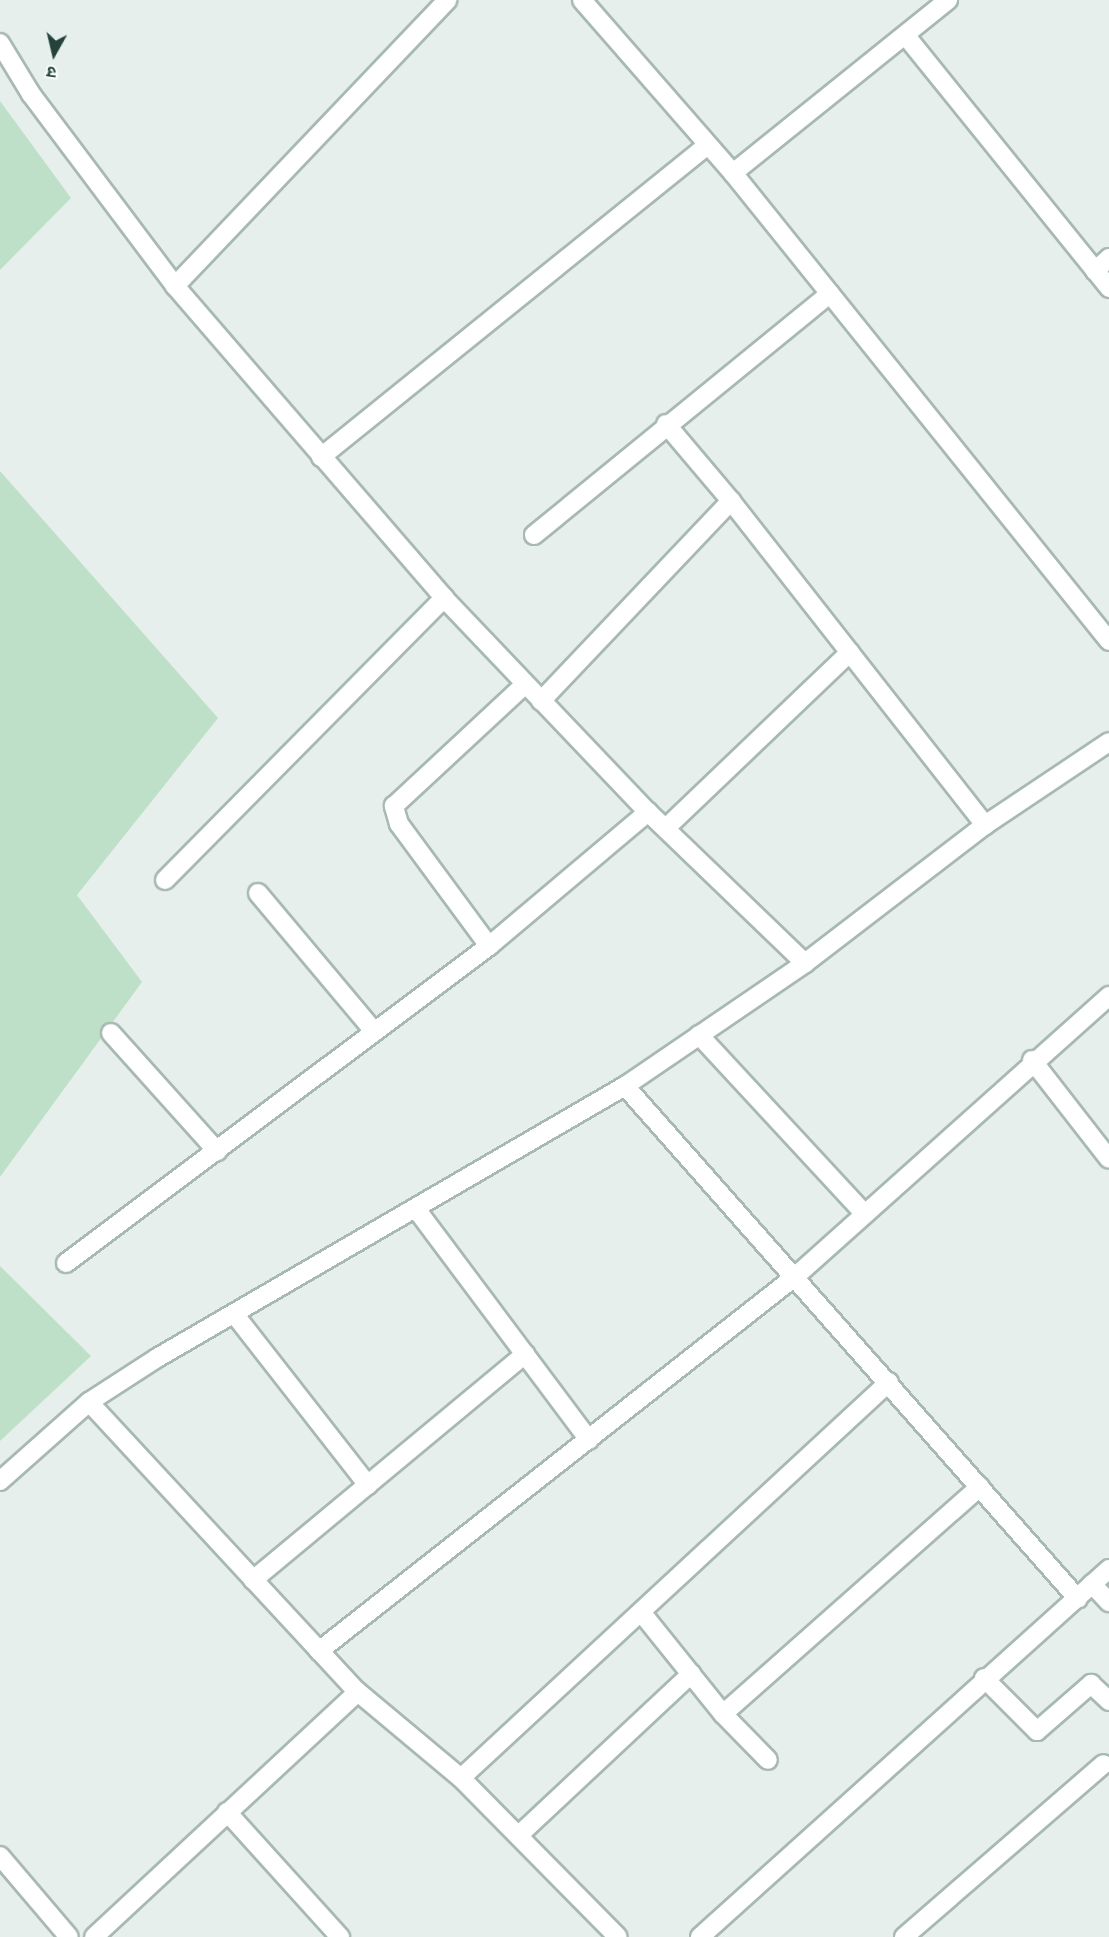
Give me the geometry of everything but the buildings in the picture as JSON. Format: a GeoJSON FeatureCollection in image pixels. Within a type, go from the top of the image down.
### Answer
{"type":"FeatureCollection","features":[{"type":"Feature","properties":{"kind":"street"},"geometry":{"type":"LineString","coordinates":[[175,286],[447,0]]}},
{"type":"Feature","properties":{"kind":"street"},"geometry":{"type":"LineString","coordinates":[[583,0],[707,146],[733,173],[1109,641]]}},
{"type":"Feature","properties":{"kind":"street"},"geometry":{"type":"LineString","coordinates":[[733,173],[948,0]]}},
{"type":"Feature","properties":{"kind":"street"},"geometry":{"type":"LineString","coordinates":[[906,36],[1109,288]]}},
{"type":"Feature","properties":{"kind":"street"},"geometry":{"type":"LineString","coordinates":[[0,43],[31,94],[175,286],[444,598],[524,685],[648,812],[667,827],[805,963]]}},
{"type":"Feature","properties":{"kind":"street"},"geometry":{"type":"LineString","coordinates":[[321,457],[707,146]]}},
{"type":"Feature","properties":{"kind":"street"},"geometry":{"type":"LineString","coordinates":[[1095,271],[1109,258]]}},
{"type":"Feature","properties":{"kind":"street"},"geometry":{"type":"LineString","coordinates":[[534,535],[666,424],[830,294]]}},
{"type":"Feature","properties":{"kind":"street"},"geometry":{"type":"LineString","coordinates":[[666,424],[731,501],[985,825]]}},
{"type":"Feature","properties":{"kind":"street"},"geometry":{"type":"LineString","coordinates":[[541,701],[731,501]]}},
{"type":"Feature","properties":{"kind":"street"},"geometry":{"type":"LineString","coordinates":[[165,880],[444,598]]}},
{"type":"Feature","properties":{"kind":"street"},"geometry":{"type":"LineString","coordinates":[[667,827],[850,652]]}},
{"type":"Feature","properties":{"kind":"street"},"geometry":{"type":"LineString","coordinates":[[489,946],[399,824],[394,806],[524,685]]}},
{"type":"Feature","properties":{"kind":"street"},"geometry":{"type":"LineString","coordinates":[[0,1481],[90,1402],[625,1086],[805,963],[985,825],[1109,742]]}},
{"type":"Feature","properties":{"kind":"street"},"geometry":{"type":"LineString","coordinates":[[66,1263],[217,1150],[372,1029],[489,946],[648,812]]}},
{"type":"Feature","properties":{"kind":"street"},"geometry":{"type":"LineString","coordinates":[[258,893],[372,1029]]}},
{"type":"Feature","properties":{"kind":"street"},"geometry":{"type":"LineString","coordinates":[[319,1651],[797,1275],[1032,1060],[1109,996]]}},
{"type":"Feature","properties":{"kind":"street"},"geometry":{"type":"LineString","coordinates":[[111,1033],[217,1150]]}},
{"type":"Feature","properties":{"kind":"street"},"geometry":{"type":"LineString","coordinates":[[699,1035],[865,1214]]}},
{"type":"Feature","properties":{"kind":"street"},"geometry":{"type":"LineString","coordinates":[[1032,1060],[1109,1159]]}},
{"type":"Feature","properties":{"kind":"street"},"geometry":{"type":"LineString","coordinates":[[625,1086],[797,1275],[1078,1599]]}},
{"type":"Feature","properties":{"kind":"street"},"geometry":{"type":"LineString","coordinates":[[417,1210],[589,1440]]}},
{"type":"Feature","properties":{"kind":"street"},"geometry":{"type":"LineString","coordinates":[[235,1315],[368,1485]]}},
{"type":"Feature","properties":{"kind":"street"},"geometry":{"type":"LineString","coordinates":[[254,1580],[525,1354]]}},
{"type":"Feature","properties":{"kind":"street"},"geometry":{"type":"LineString","coordinates":[[461,1778],[889,1382]]}},
{"type":"Feature","properties":{"kind":"street"},"geometry":{"type":"LineString","coordinates":[[90,1402],[358,1692],[461,1778],[618,1937]]}},
{"type":"Feature","properties":{"kind":"street"},"geometry":{"type":"LineString","coordinates":[[723,1714],[980,1487]]}},
{"type":"Feature","properties":{"kind":"street"},"geometry":{"type":"LineString","coordinates":[[700,1937],[984,1678],[1078,1599],[1109,1569]]}},
{"type":"Feature","properties":{"kind":"street"},"geometry":{"type":"LineString","coordinates":[[1092,1584],[1109,1602]]}},
{"type":"Feature","properties":{"kind":"street"},"geometry":{"type":"LineString","coordinates":[[641,1611],[723,1714],[768,1760]]}},
{"type":"Feature","properties":{"kind":"street"},"geometry":{"type":"LineString","coordinates":[[519,1835],[691,1674]]}},
{"type":"Feature","properties":{"kind":"street"},"geometry":{"type":"LineString","coordinates":[[984,1678],[1037,1731],[1091,1684],[1109,1701]]}},
{"type":"Feature","properties":{"kind":"street"},"geometry":{"type":"LineString","coordinates":[[94,1937],[358,1692]]}},
{"type":"Feature","properties":{"kind":"street"},"geometry":{"type":"LineString","coordinates":[[904,1937],[1104,1764]]}},
{"type":"Feature","properties":{"kind":"street"},"geometry":{"type":"LineString","coordinates":[[227,1812],[340,1937]]}},
{"type":"Feature","properties":{"kind":"street"},"geometry":{"type":"LineString","coordinates":[[0,1856],[61,1934]]}},
{"type":"Feature","properties":{"kind":"green space"},"geometry":{"type":"Polygon","coordinates":[[[0,101],[71,198],[0,270],[0,101]]]}},
{"type":"Feature","properties":{"kind":"green space"},"geometry":{"type":"Polygon","coordinates":[[[0,471],[218,718],[77,895],[142,982],[0,1177],[0,471]]]}},
{"type":"Feature","properties":{"kind":"green space"},"geometry":{"type":"Polygon","coordinates":[[[0,1266],[91,1356],[0,1441],[0,1266]]]}}]}
